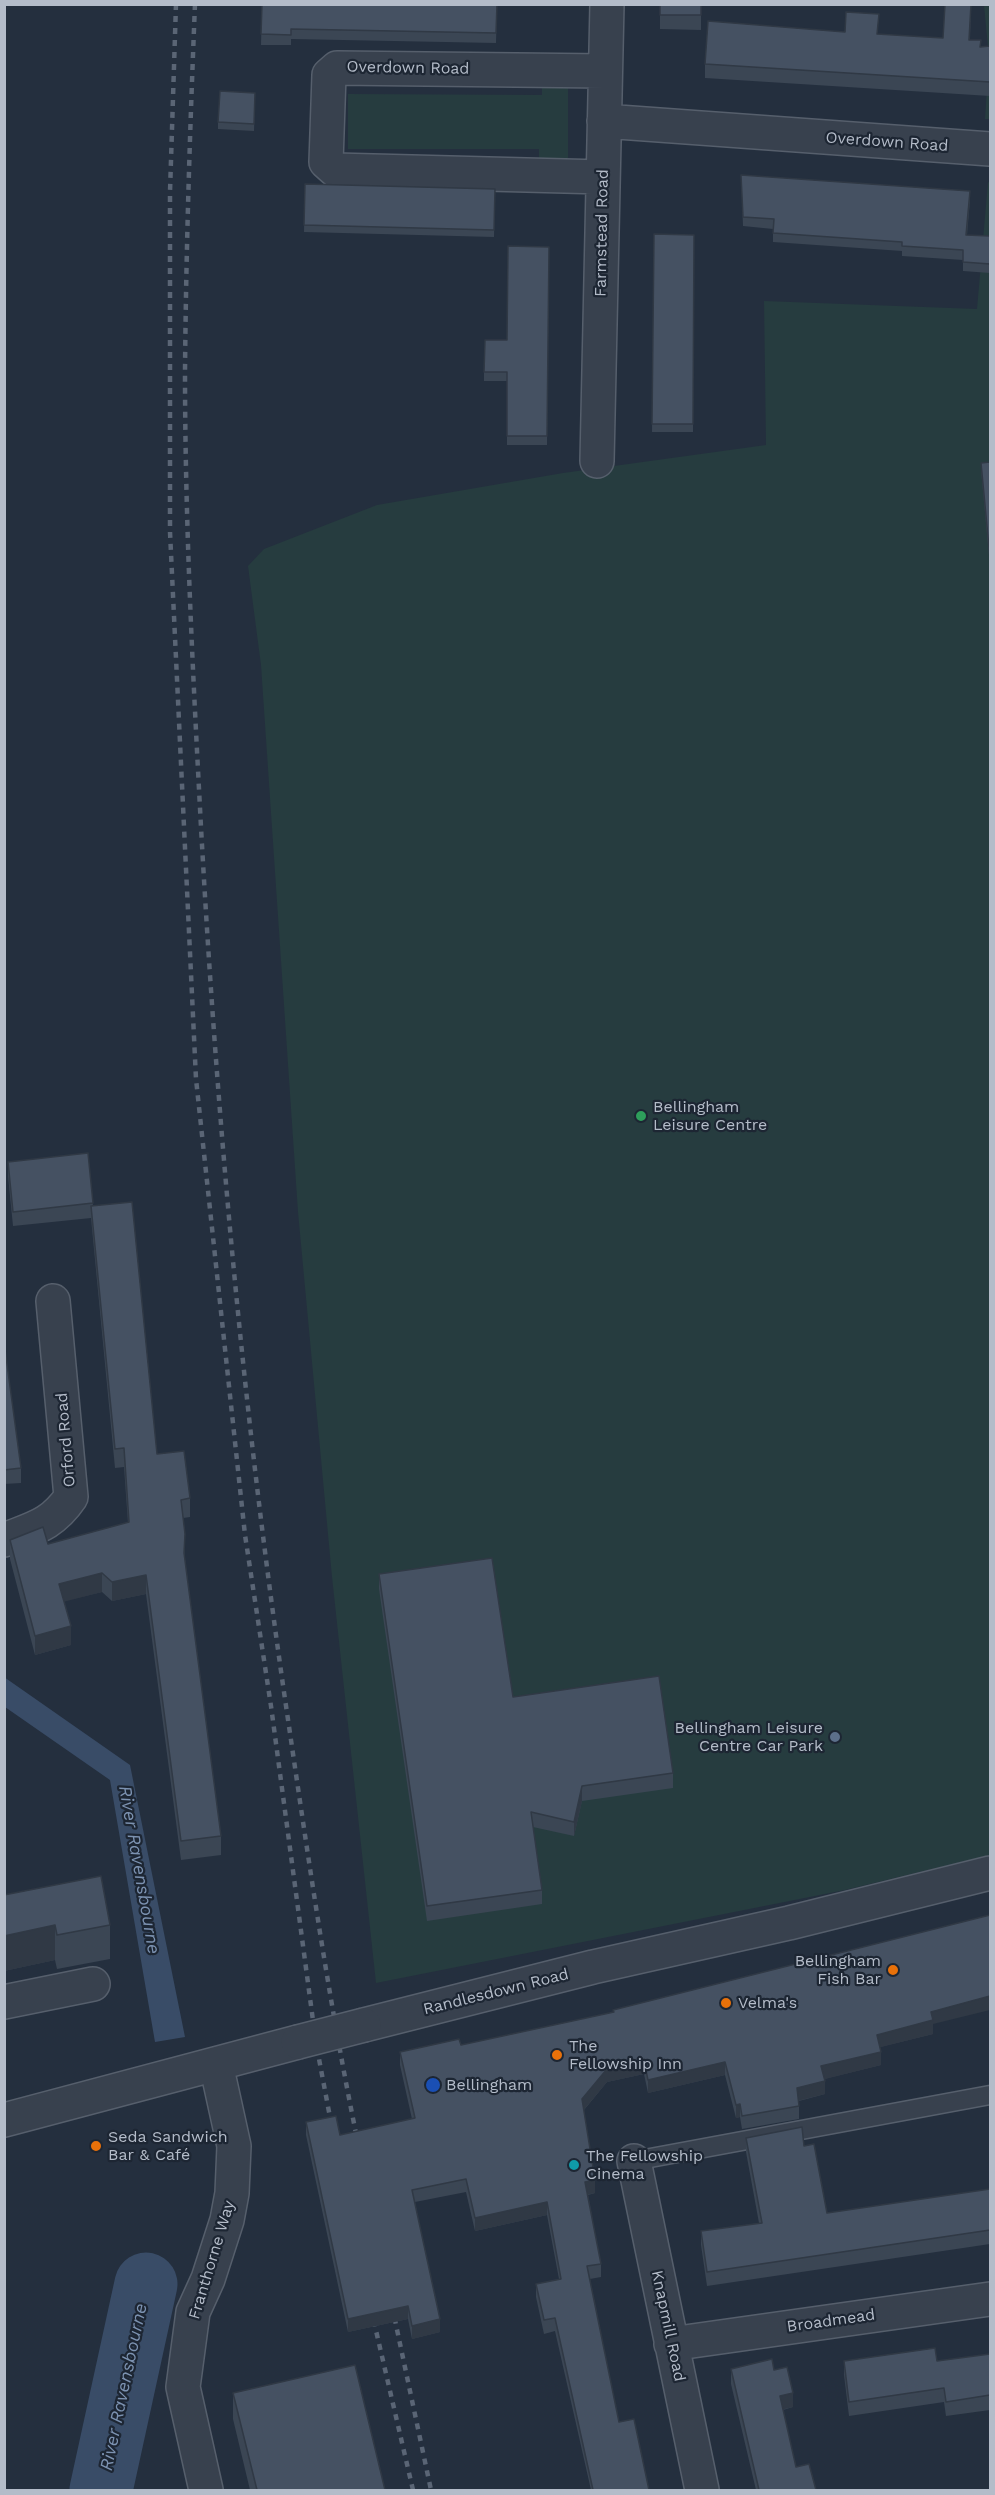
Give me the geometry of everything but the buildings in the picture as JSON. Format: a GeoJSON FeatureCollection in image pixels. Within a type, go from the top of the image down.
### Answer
{"type":"FeatureCollection","features":[{"type":"Feature","properties":{"kind":"street","name":"Farmstead Road"},"geometry":{"type":"LineString","coordinates":[[597,461],[607,4]]}},
{"type":"Feature","properties":{"kind":"street","name":"Overdown Road"},"geometry":{"type":"LineString","coordinates":[[603,177],[335,170],[326,162],[329,75],[338,68],[605,71]]}},
{"type":"Feature","properties":{"kind":"street","name":"Overdown Road"},"geometry":{"type":"LineString","coordinates":[[604,121],[990,149]]}},
{"type":"Feature","properties":{"kind":"street","name":"Orford Road"},"geometry":{"type":"LineString","coordinates":[[4,1540],[43,1525],[60,1513],[71,1497],[53,1301]]}},
{"type":"Feature","properties":{"kind":"street","name":"Randlesdown Road"},"geometry":{"type":"LineString","coordinates":[[4,2120],[593,1967],[990,1873]]}},
{"type":"Feature","properties":{"kind":"street"},"geometry":{"type":"LineString","coordinates":[[4,2002],[93,1984]]}},
{"type":"Feature","properties":{"kind":"street","name":"Franthorne Way"},"geometry":{"type":"LineString","coordinates":[[206,2490],[183,2387],[193,2312],[208,2279],[227,2220],[232,2193],[234,2146],[216,2064]]}},
{"type":"Feature","properties":{"kind":"street","name":"Knapmill Road"},"geometry":{"type":"LineString","coordinates":[[634,2162],[702,2490]]}},
{"type":"Feature","properties":{"kind":"street","name":"Broadmead"},"geometry":{"type":"LineString","coordinates":[[671,2344],[990,2298]]}},
{"type":"Feature","properties":{"kind":"lane"},"geometry":{"type":"LineString","coordinates":[[634,2162],[990,2096]]}},
{"type":"Feature","properties":{"kind":"green space"},"geometry":{"type":"Polygon","coordinates":[[[984,5],[990,5],[990,119],[985,119],[989,58],[984,5]]]}},
{"type":"Feature","properties":{"kind":"green space"},"geometry":{"type":"Polygon","coordinates":[[[542,81],[568,81],[568,166],[539,166],[539,149],[348,149],[348,94],[542,95],[542,81]]]}},
{"type":"Feature","properties":{"kind":"green space","name":"Bellingham Leisure Centre"},"geometry":{"type":"Polygon","coordinates":[[[988,182],[990,183],[990,1855],[845,1890],[376,1983],[332,1577],[298,1212],[261,665],[248,566],[264,549],[377,505],[563,473],[766,445],[764,301],[977,309],[988,182]]]}},
{"type":"Feature","properties":{"kind":"water"},"geometry":{"type":"Polygon","coordinates":[[[4,1677],[130,1765],[185,2037],[155,2042],[110,1780],[5,1707],[4,1677]]]}},
{"type":"Feature","properties":{"kind":"waterway","name":"River Ravensbourne"},"geometry":{"type":"LineString","coordinates":[[101,2490],[146,2284]]}},
{"type":"Feature","properties":{"kind":"railway"},"geometry":{"type":"LineString","coordinates":[[176,4],[170,192],[170,532],[196,1079],[245,1535],[271,1706],[316,2043],[333,2133]]}},
{"type":"Feature","properties":{"kind":"railway"},"geometry":{"type":"LineString","coordinates":[[195,4],[186,280],[186,486],[198,770],[215,1046],[244,1373],[270,1590],[319,1924],[337,2036],[359,2148]]}},
{"type":"Feature","properties":{"kind":"railway"},"geometry":{"type":"LineString","coordinates":[[392,2306],[431,2490]]}},
{"type":"Feature","properties":{"kind":"railway"},"geometry":{"type":"LineString","coordinates":[[371,2309],[413,2490]]}},
{"type":"Feature","properties":{"kind":"place","name":"Bellingham Leisure Centre"},"geometry":{"type":"Point","coordinates":[641,1116]}},
{"type":"Feature","properties":{"kind":"place","name":"Bellingham Leisure Centre Car Park"},"geometry":{"type":"Point","coordinates":[835,1737]}},
{"type":"Feature","properties":{"kind":"place","name":"Bellingham Fish Bar"},"geometry":{"type":"Point","coordinates":[893,1970]}},
{"type":"Feature","properties":{"kind":"place","name":"Velma's"},"geometry":{"type":"Point","coordinates":[726,2003]}},
{"type":"Feature","properties":{"kind":"place","name":"The Fellowship Inn"},"geometry":{"type":"Point","coordinates":[557,2055]}},
{"type":"Feature","properties":{"kind":"place","name":"Bellingham"},"geometry":{"type":"Point","coordinates":[433,2085]}},
{"type":"Feature","properties":{"kind":"place","name":"Seda Sandwich Bar & Café"},"geometry":{"type":"Point","coordinates":[96,2146]}},
{"type":"Feature","properties":{"kind":"place","name":"The Fellowship Cinema"},"geometry":{"type":"Point","coordinates":[574,2165]}}]}
